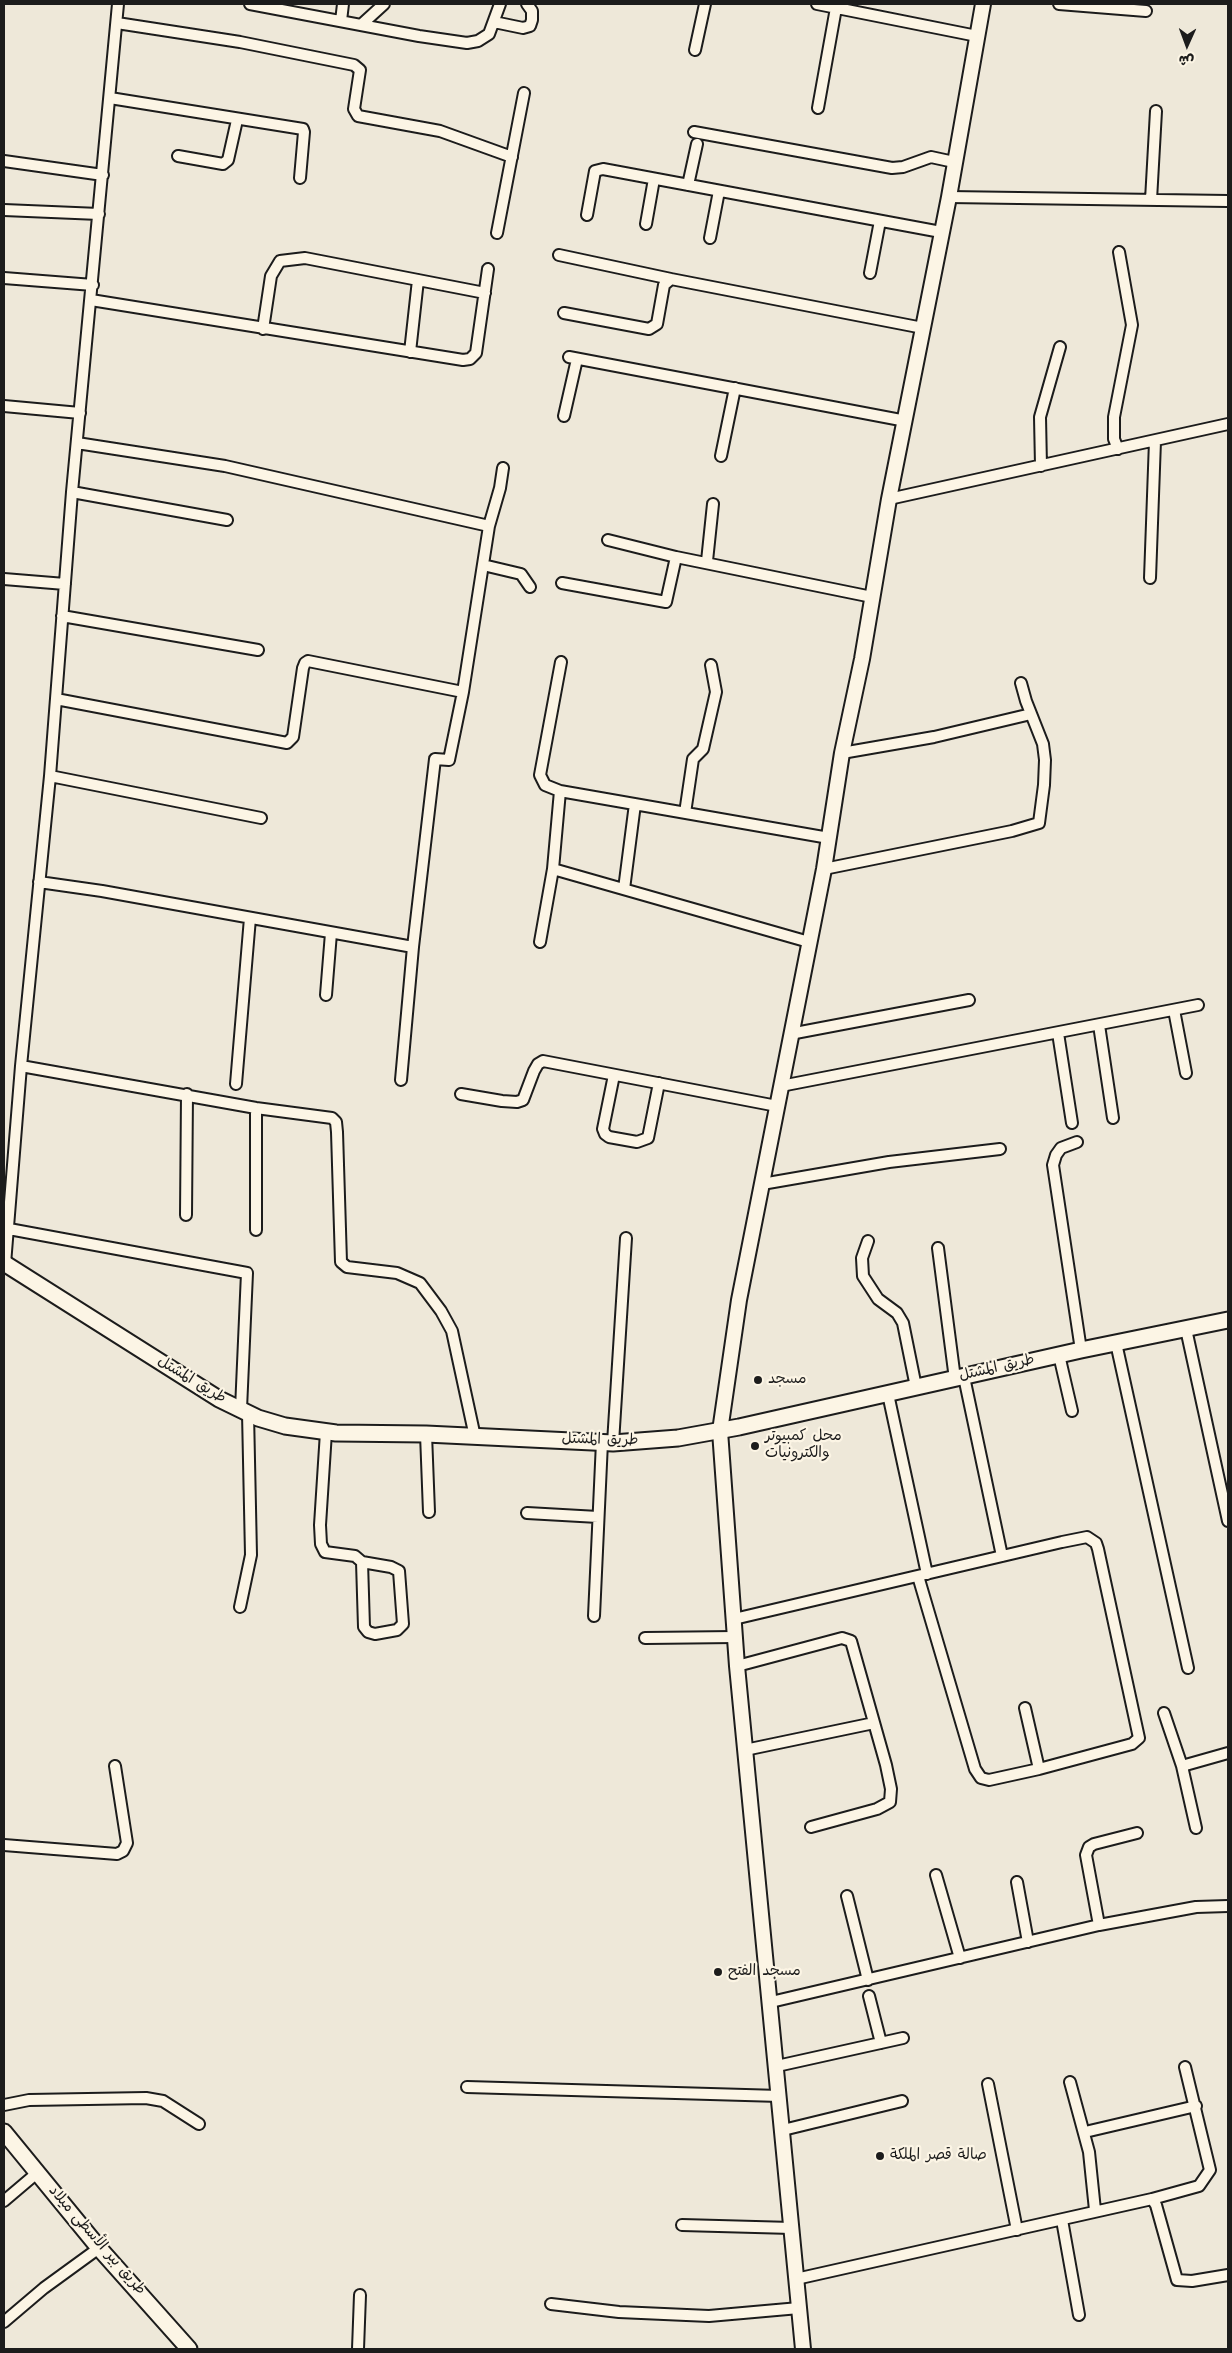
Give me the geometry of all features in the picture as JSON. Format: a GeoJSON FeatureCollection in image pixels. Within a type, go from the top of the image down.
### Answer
{"type":"FeatureCollection","features":[{"type":"Feature","properties":{"kind":"main road"},"geometry":{"type":"LineString","coordinates":[[803,2349],[771,2002],[745,1750],[720,1431],[739,1300],[824,869],[842,753],[889,499],[949,197],[983,4]]}},
{"type":"Feature","properties":{"kind":"main road","name":"طريق المشتل"},"geometry":{"type":"LineString","coordinates":[[4,1263],[211,1394],[244,1411],[285,1426],[326,1432],[426,1434],[607,1442],[653,1441],[720,1431],[1081,1350],[1228,1320]]}},
{"type":"Feature","properties":{"kind":"main road","name":"طريق بير الأسطى ميلاد"},"geometry":{"type":"LineString","coordinates":[[4,2132],[99,2248],[189,2349]]}},
{"type":"Feature","properties":{"kind":"street"},"geometry":{"type":"LineString","coordinates":[[4,1263],[9,1229],[21,1066],[50,776],[72,492],[118,4]]}},
{"type":"Feature","properties":{"kind":"street"},"geometry":{"type":"LineString","coordinates":[[250,4],[467,43],[478,41],[488,34],[500,4]]}},
{"type":"Feature","properties":{"kind":"street"},"geometry":{"type":"LineString","coordinates":[[341,21],[343,4]]}},
{"type":"Feature","properties":{"kind":"street"},"geometry":{"type":"LineString","coordinates":[[361,25],[384,4]]}},
{"type":"Feature","properties":{"kind":"street"},"geometry":{"type":"LineString","coordinates":[[494,22],[523,28],[530,26],[532,11],[527,4]]}},
{"type":"Feature","properties":{"kind":"street"},"geometry":{"type":"LineString","coordinates":[[695,50],[705,4]]}},
{"type":"Feature","properties":{"kind":"street"},"geometry":{"type":"LineString","coordinates":[[817,4],[977,36]]}},
{"type":"Feature","properties":{"kind":"street"},"geometry":{"type":"LineString","coordinates":[[1059,4],[1146,11]]}},
{"type":"Feature","properties":{"kind":"street"},"geometry":{"type":"LineString","coordinates":[[818,108],[836,8]]}},
{"type":"Feature","properties":{"kind":"street"},"geometry":{"type":"LineString","coordinates":[[117,23],[240,42],[354,65],[360,70],[354,109],[358,116],[440,131],[512,157]]}},
{"type":"Feature","properties":{"kind":"street"},"geometry":{"type":"LineString","coordinates":[[497,233],[524,93]]}},
{"type":"Feature","properties":{"kind":"street"},"geometry":{"type":"LineString","coordinates":[[110,98],[237,120],[303,129],[300,178]]}},
{"type":"Feature","properties":{"kind":"street"},"geometry":{"type":"LineString","coordinates":[[1151,200],[1156,111]]}},
{"type":"Feature","properties":{"kind":"street"},"geometry":{"type":"LineString","coordinates":[[178,156],[223,164],[228,160],[237,120]]}},
{"type":"Feature","properties":{"kind":"street"},"geometry":{"type":"LineString","coordinates":[[694,132],[892,168],[903,168],[931,157],[954,162]]}},
{"type":"Feature","properties":{"kind":"street"},"geometry":{"type":"LineString","coordinates":[[688,185],[697,144]]}},
{"type":"Feature","properties":{"kind":"street"},"geometry":{"type":"LineString","coordinates":[[4,161],[103,175]]}},
{"type":"Feature","properties":{"kind":"street"},"geometry":{"type":"LineString","coordinates":[[587,215],[594,176],[598,169],[941,232]]}},
{"type":"Feature","properties":{"kind":"street"},"geometry":{"type":"LineString","coordinates":[[646,224],[654,179]]}},
{"type":"Feature","properties":{"kind":"street"},"geometry":{"type":"LineString","coordinates":[[710,238],[719,191]]}},
{"type":"Feature","properties":{"kind":"street"},"geometry":{"type":"LineString","coordinates":[[949,197],[1228,201]]}},
{"type":"Feature","properties":{"kind":"street"},"geometry":{"type":"LineString","coordinates":[[4,210],[99,214]]}},
{"type":"Feature","properties":{"kind":"street"},"geometry":{"type":"LineString","coordinates":[[870,273],[880,221]]}},
{"type":"Feature","properties":{"kind":"street"},"geometry":{"type":"LineString","coordinates":[[1118,449],[1114,439],[1114,417],[1132,324],[1119,252]]}},
{"type":"Feature","properties":{"kind":"street"},"geometry":{"type":"LineString","coordinates":[[559,255],[922,328]]}},
{"type":"Feature","properties":{"kind":"street"},"geometry":{"type":"LineString","coordinates":[[263,329],[271,276],[280,261],[306,258],[485,293]]}},
{"type":"Feature","properties":{"kind":"street"},"geometry":{"type":"LineString","coordinates":[[91,300],[410,352],[470,359],[476,353],[488,269]]}},
{"type":"Feature","properties":{"kind":"street"},"geometry":{"type":"LineString","coordinates":[[4,278],[93,285]]}},
{"type":"Feature","properties":{"kind":"street"},"geometry":{"type":"LineString","coordinates":[[564,313],[649,329],[658,324],[664,285],[671,279]]}},
{"type":"Feature","properties":{"kind":"street"},"geometry":{"type":"LineString","coordinates":[[410,352],[418,280]]}},
{"type":"Feature","properties":{"kind":"street"},"geometry":{"type":"LineString","coordinates":[[1041,466],[1040,417],[1060,346]]}},
{"type":"Feature","properties":{"kind":"street"},"geometry":{"type":"LineString","coordinates":[[564,416],[573,358],[906,421]]}},
{"type":"Feature","properties":{"kind":"street"},"geometry":{"type":"LineString","coordinates":[[721,456],[735,388]]}},
{"type":"Feature","properties":{"kind":"street"},"geometry":{"type":"LineString","coordinates":[[4,406],[80,412]]}},
{"type":"Feature","properties":{"kind":"street"},"geometry":{"type":"LineString","coordinates":[[889,499],[1228,424]]}},
{"type":"Feature","properties":{"kind":"street"},"geometry":{"type":"LineString","coordinates":[[1150,578],[1155,441]]}},
{"type":"Feature","properties":{"kind":"street"},"geometry":{"type":"LineString","coordinates":[[77,442],[225,466],[489,526]]}},
{"type":"Feature","properties":{"kind":"street"},"geometry":{"type":"LineString","coordinates":[[401,1080],[413,947],[435,759],[449,760],[463,692],[489,526],[500,488],[503,468]]}},
{"type":"Feature","properties":{"kind":"street"},"geometry":{"type":"LineString","coordinates":[[72,492],[227,520]]}},
{"type":"Feature","properties":{"kind":"street"},"geometry":{"type":"LineString","coordinates":[[707,561],[713,504]]}},
{"type":"Feature","properties":{"kind":"street"},"geometry":{"type":"LineString","coordinates":[[608,540],[872,597]]}},
{"type":"Feature","properties":{"kind":"street"},"geometry":{"type":"LineString","coordinates":[[562,583],[666,602],[676,556]]}},
{"type":"Feature","properties":{"kind":"street"},"geometry":{"type":"LineString","coordinates":[[484,565],[521,574],[530,587]]}},
{"type":"Feature","properties":{"kind":"street"},"geometry":{"type":"LineString","coordinates":[[4,579],[65,584]]}},
{"type":"Feature","properties":{"kind":"street"},"geometry":{"type":"LineString","coordinates":[[62,616],[258,650]]}},
{"type":"Feature","properties":{"kind":"street"},"geometry":{"type":"LineString","coordinates":[[56,699],[286,743],[293,737],[303,668],[304,663],[308,661],[463,692]]}},
{"type":"Feature","properties":{"kind":"street"},"geometry":{"type":"LineString","coordinates":[[561,662],[540,775],[545,785],[560,790],[635,804],[829,838]]}},
{"type":"Feature","properties":{"kind":"street"},"geometry":{"type":"LineString","coordinates":[[685,813],[693,759],[703,749],[716,692],[710,665]]}},
{"type":"Feature","properties":{"kind":"street"},"geometry":{"type":"LineString","coordinates":[[824,869],[1012,832],[1039,823],[1044,785],[1045,760],[1043,744],[1021,683]]}},
{"type":"Feature","properties":{"kind":"street"},"geometry":{"type":"LineString","coordinates":[[842,753],[934,737],[1031,714]]}},
{"type":"Feature","properties":{"kind":"street"},"geometry":{"type":"LineString","coordinates":[[50,776],[261,818]]}},
{"type":"Feature","properties":{"kind":"street"},"geometry":{"type":"LineString","coordinates":[[540,942],[553,869],[560,790]]}},
{"type":"Feature","properties":{"kind":"street"},"geometry":{"type":"LineString","coordinates":[[624,889],[635,804]]}},
{"type":"Feature","properties":{"kind":"street"},"geometry":{"type":"LineString","coordinates":[[553,869],[809,942]]}},
{"type":"Feature","properties":{"kind":"street"},"geometry":{"type":"LineString","coordinates":[[39,882],[413,947]]}},
{"type":"Feature","properties":{"kind":"street"},"geometry":{"type":"LineString","coordinates":[[236,1084],[250,918]]}},
{"type":"Feature","properties":{"kind":"street"},"geometry":{"type":"LineString","coordinates":[[326,995],[332,934]]}},
{"type":"Feature","properties":{"kind":"street"},"geometry":{"type":"LineString","coordinates":[[790,1034],[969,1000]]}},
{"type":"Feature","properties":{"kind":"street"},"geometry":{"type":"LineString","coordinates":[[781,1086],[1099,1025],[1198,1004]]}},
{"type":"Feature","properties":{"kind":"street"},"geometry":{"type":"LineString","coordinates":[[1174,1010],[1186,1073]]}},
{"type":"Feature","properties":{"kind":"street"},"geometry":{"type":"LineString","coordinates":[[1099,1025],[1113,1118]]}},
{"type":"Feature","properties":{"kind":"street"},"geometry":{"type":"LineString","coordinates":[[1058,1033],[1072,1123]]}},
{"type":"Feature","properties":{"kind":"street"},"geometry":{"type":"LineString","coordinates":[[461,1094],[502,1101],[517,1102],[523,1100],[538,1064],[543,1062],[777,1106]]}},
{"type":"Feature","properties":{"kind":"street"},"geometry":{"type":"LineString","coordinates":[[21,1066],[187,1094],[256,1108],[326,1116],[336,1122],[341,1262],[347,1267],[397,1273],[420,1283],[441,1311],[452,1331],[475,1437]]}},
{"type":"Feature","properties":{"kind":"street"},"geometry":{"type":"LineString","coordinates":[[614,1075],[603,1130],[609,1137],[637,1142],[643,1142],[648,1138],[659,1084]]}},
{"type":"Feature","properties":{"kind":"street"},"geometry":{"type":"LineString","coordinates":[[186,1215],[187,1094]]}},
{"type":"Feature","properties":{"kind":"street"},"geometry":{"type":"LineString","coordinates":[[256,1108],[256,1230]]}},
{"type":"Feature","properties":{"kind":"street"},"geometry":{"type":"LineString","coordinates":[[1077,1142],[1068,1143],[1061,1148],[1056,1155],[1054,1165],[1081,1350]]}},
{"type":"Feature","properties":{"kind":"street"},"geometry":{"type":"LineString","coordinates":[[762,1184],[889,1162],[1000,1149]]}},
{"type":"Feature","properties":{"kind":"street"},"geometry":{"type":"LineString","coordinates":[[9,1229],[247,1273],[244,1411],[251,1555],[240,1607]]}},
{"type":"Feature","properties":{"kind":"street"},"geometry":{"type":"LineString","coordinates":[[594,1616],[598,1517],[626,1238]]}},
{"type":"Feature","properties":{"kind":"street"},"geometry":{"type":"LineString","coordinates":[[868,1241],[862,1258],[864,1276],[878,1298],[897,1313],[903,1323],[916,1387]]}},
{"type":"Feature","properties":{"kind":"street"},"geometry":{"type":"LineString","coordinates":[[938,1248],[960,1378],[1002,1556]]}},
{"type":"Feature","properties":{"kind":"street"},"geometry":{"type":"LineString","coordinates":[[1186,1329],[1228,1521]]}},
{"type":"Feature","properties":{"kind":"street"},"geometry":{"type":"LineString","coordinates":[[1116,1343],[1188,1668]]}},
{"type":"Feature","properties":{"kind":"street"},"geometry":{"type":"LineString","coordinates":[[1059,1355],[1072,1411]]}},
{"type":"Feature","properties":{"kind":"street"},"geometry":{"type":"LineString","coordinates":[[734,1619],[923,1575],[1002,1556],[1087,1537],[1096,1543],[1139,1738],[1132,1744],[1039,1769],[989,1780],[978,1774],[948,1682],[923,1575],[888,1394]]}},
{"type":"Feature","properties":{"kind":"street"},"geometry":{"type":"LineString","coordinates":[[326,1432],[320,1526],[321,1544],[325,1552],[355,1556],[362,1562],[391,1567],[399,1571],[403,1624],[398,1630],[375,1634],[368,1632],[364,1627],[362,1562]]}},
{"type":"Feature","properties":{"kind":"street"},"geometry":{"type":"LineString","coordinates":[[426,1434],[429,1512]]}},
{"type":"Feature","properties":{"kind":"street"},"geometry":{"type":"LineString","coordinates":[[527,1513],[598,1517]]}},
{"type":"Feature","properties":{"kind":"street"},"geometry":{"type":"LineString","coordinates":[[645,1638],[735,1636]]}},
{"type":"Feature","properties":{"kind":"street"},"geometry":{"type":"LineString","coordinates":[[738,1666],[846,1638],[851,1641],[891,1789],[890,1802],[877,1809],[811,1827]]}},
{"type":"Feature","properties":{"kind":"street"},"geometry":{"type":"LineString","coordinates":[[1025,1708],[1039,1769]]}},
{"type":"Feature","properties":{"kind":"street"},"geometry":{"type":"LineString","coordinates":[[1164,1713],[1182,1766],[1196,1828]]}},
{"type":"Feature","properties":{"kind":"street"},"geometry":{"type":"LineString","coordinates":[[745,1750],[874,1723]]}},
{"type":"Feature","properties":{"kind":"street"},"geometry":{"type":"LineString","coordinates":[[1182,1766],[1228,1753]]}},
{"type":"Feature","properties":{"kind":"street"},"geometry":{"type":"LineString","coordinates":[[4,1845],[117,1854],[123,1851],[127,1843],[115,1766]]}},
{"type":"Feature","properties":{"kind":"street"},"geometry":{"type":"LineString","coordinates":[[1099,1925],[1086,1855],[1089,1847],[1137,1833]]}},
{"type":"Feature","properties":{"kind":"street"},"geometry":{"type":"LineString","coordinates":[[936,1875],[960,1958]]}},
{"type":"Feature","properties":{"kind":"street"},"geometry":{"type":"LineString","coordinates":[[1017,1882],[1028,1942]]}},
{"type":"Feature","properties":{"kind":"street"},"geometry":{"type":"LineString","coordinates":[[847,1896],[868,1980]]}},
{"type":"Feature","properties":{"kind":"street"},"geometry":{"type":"LineString","coordinates":[[771,2002],[1099,1925],[1196,1907],[1228,1906]]}},
{"type":"Feature","properties":{"kind":"street"},"geometry":{"type":"LineString","coordinates":[[869,1996],[880,2043]]}},
{"type":"Feature","properties":{"kind":"street"},"geometry":{"type":"LineString","coordinates":[[777,2066],[903,2038]]}},
{"type":"Feature","properties":{"kind":"street"},"geometry":{"type":"LineString","coordinates":[[796,2279],[1062,2220],[1095,2210],[1199,2186],[1210,2170],[1185,2067]]}},
{"type":"Feature","properties":{"kind":"street"},"geometry":{"type":"LineString","coordinates":[[1070,2082],[1085,2132],[1095,2210]]}},
{"type":"Feature","properties":{"kind":"street"},"geometry":{"type":"LineString","coordinates":[[988,2084],[1017,2230]]}},
{"type":"Feature","properties":{"kind":"street"},"geometry":{"type":"LineString","coordinates":[[467,2087],[780,2096]]}},
{"type":"Feature","properties":{"kind":"street"},"geometry":{"type":"LineString","coordinates":[[4,2105],[29,2100],[146,2098],[163,2101],[199,2124]]}},
{"type":"Feature","properties":{"kind":"street"},"geometry":{"type":"LineString","coordinates":[[783,2130],[902,2101]]}},
{"type":"Feature","properties":{"kind":"street"},"geometry":{"type":"LineString","coordinates":[[1085,2132],[1196,2106]]}},
{"type":"Feature","properties":{"kind":"street"},"geometry":{"type":"LineString","coordinates":[[4,2201],[37,2173]]}},
{"type":"Feature","properties":{"kind":"street"},"geometry":{"type":"LineString","coordinates":[[1152,2198],[1156,2205],[1177,2280],[1182,2282],[1228,2275]]}},
{"type":"Feature","properties":{"kind":"street"},"geometry":{"type":"LineString","coordinates":[[1062,2220],[1079,2315]]}},
{"type":"Feature","properties":{"kind":"street"},"geometry":{"type":"LineString","coordinates":[[682,2225],[792,2228]]}},
{"type":"Feature","properties":{"kind":"street"},"geometry":{"type":"LineString","coordinates":[[4,2322],[44,2288],[99,2248]]}},
{"type":"Feature","properties":{"kind":"street"},"geometry":{"type":"LineString","coordinates":[[358,2349],[360,2295]]}},
{"type":"Feature","properties":{"kind":"street"},"geometry":{"type":"LineString","coordinates":[[551,2304],[619,2312],[709,2316],[799,2308]]}},
{"type":"Feature","properties":{"kind":"place","name":"مسجد"},"geometry":{"type":"Point","coordinates":[758,1380]}},
{"type":"Feature","properties":{"kind":"place","name":"محل كمبيوتر والكترونيات"},"geometry":{"type":"Point","coordinates":[755,1446]}},
{"type":"Feature","properties":{"kind":"place","name":"مسجد الفتح"},"geometry":{"type":"Point","coordinates":[718,1972]}},
{"type":"Feature","properties":{"kind":"place","name":"صالة قصر الملكة"},"geometry":{"type":"Point","coordinates":[880,2156]}}]}
